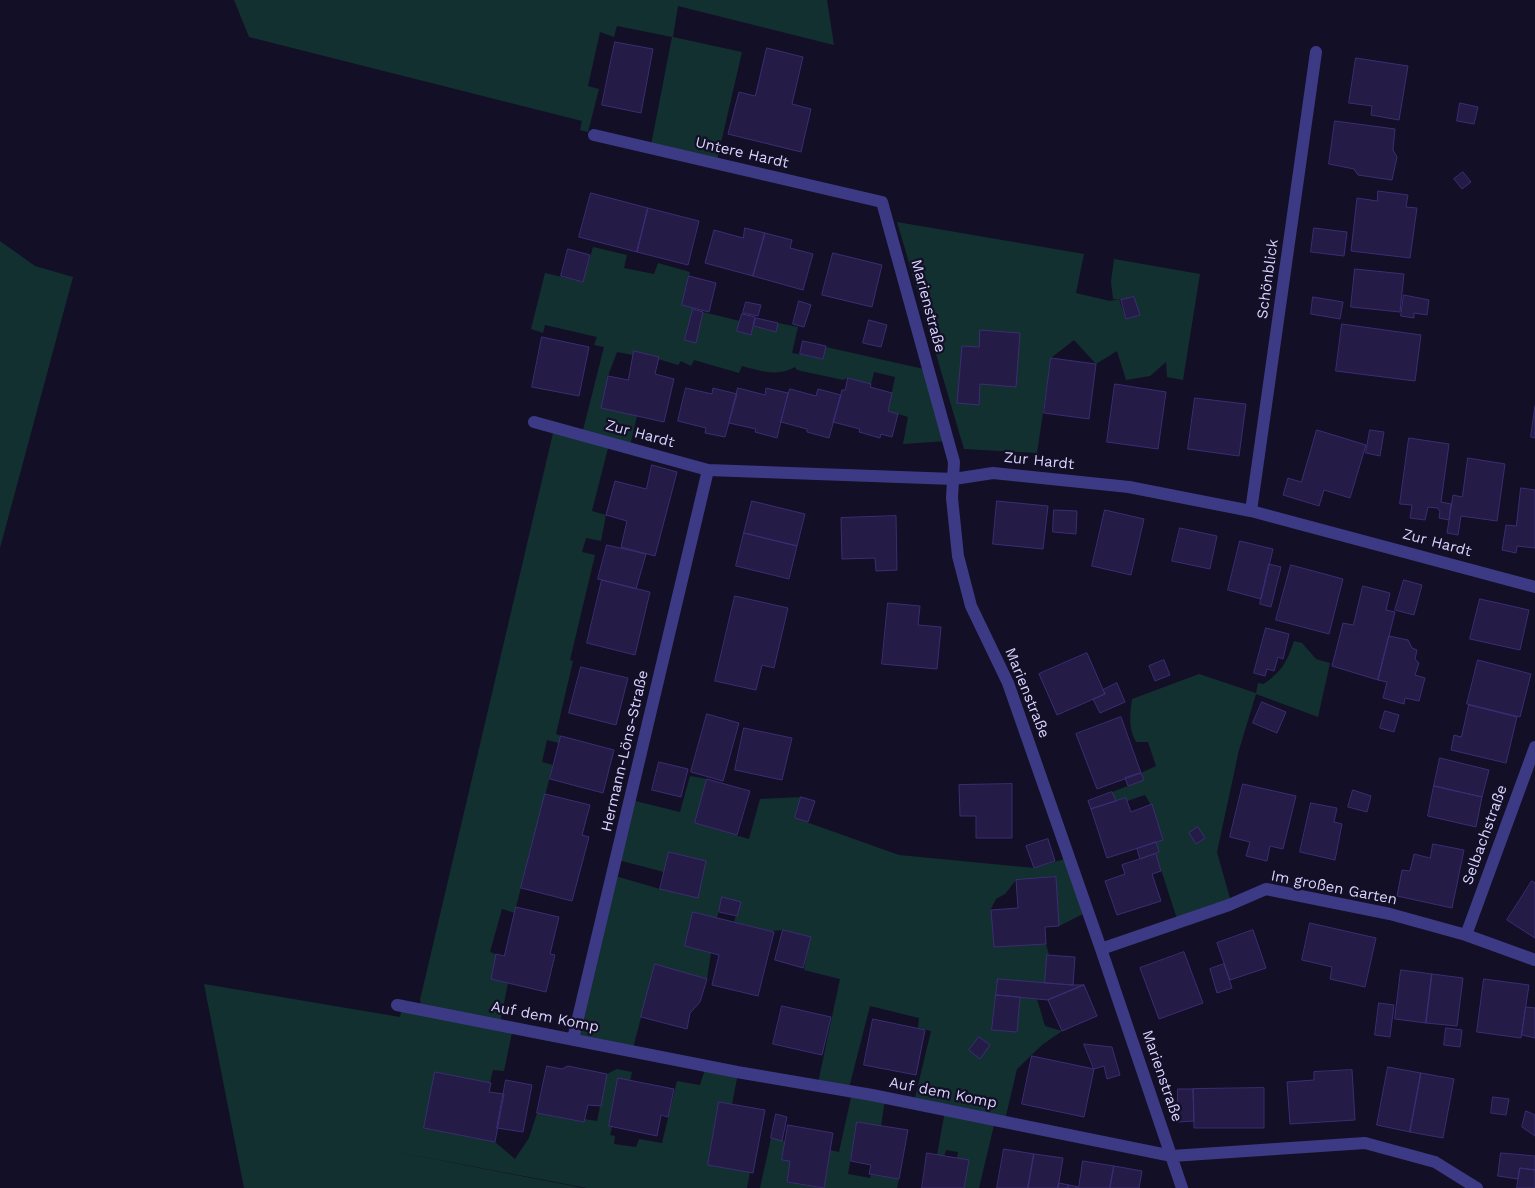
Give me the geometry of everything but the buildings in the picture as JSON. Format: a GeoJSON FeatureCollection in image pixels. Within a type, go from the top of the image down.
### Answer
{"type":"FeatureCollection","features":[{"type":"Feature","properties":{"kind":"street","name":"Schönblick"},"geometry":{"type":"LineString","coordinates":[[1252,511],[1316,52]]}},
{"type":"Feature","properties":{"kind":"street","name":"Untere Hardt"},"geometry":{"type":"LineString","coordinates":[[594,135],[882,202]]}},
{"type":"Feature","properties":{"kind":"street","name":"Marienstraße"},"geometry":{"type":"LineString","coordinates":[[882,202],[954,462],[952,498],[958,556],[971,606],[1008,683],[1182,1188]]}},
{"type":"Feature","properties":{"kind":"street","name":"Zur Hardt"},"geometry":{"type":"LineString","coordinates":[[534,422],[708,470],[954,479],[993,473],[1129,487],[1252,511],[1535,587]]}},
{"type":"Feature","properties":{"kind":"street","name":"Hermann-Löns-Straße"},"geometry":{"type":"LineString","coordinates":[[573,1039],[708,470]]}},
{"type":"Feature","properties":{"kind":"street","name":"Selbachstraße"},"geometry":{"type":"LineString","coordinates":[[1466,935],[1535,747]]}},
{"type":"Feature","properties":{"kind":"street","name":"Im großen Garten"},"geometry":{"type":"LineString","coordinates":[[1101,949],[1229,905],[1266,889],[1390,914],[1466,935],[1535,960]]}},
{"type":"Feature","properties":{"kind":"street","name":"Auf dem Komp"},"geometry":{"type":"LineString","coordinates":[[397,1005],[737,1072],[882,1097],[1172,1156],[1365,1143],[1435,1162],[1477,1188]]}},
{"type":"Feature","properties":{"kind":"green space"},"geometry":{"type":"Polygon","coordinates":[[[234,0],[827,0],[834,45],[678,6],[673,37],[742,52],[717,160],[651,145],[672,37],[617,26],[614,37],[600,32],[588,86],[599,89],[588,132],[580,130],[582,121],[249,37],[234,0]]]}},
{"type":"Feature","properties":{"kind":"green space"},"geometry":{"type":"Polygon","coordinates":[[[897,222],[1084,254],[1076,293],[1110,301],[1119,299],[1113,299],[1111,282],[1114,259],[1200,274],[1183,380],[1167,377],[1166,362],[1150,376],[1126,380],[1117,351],[1096,364],[1074,340],[1051,358],[1037,453],[964,449],[897,222]],[[1134,297],[1119,299],[1126,319],[1139,315],[1134,297]]]}},
{"type":"Feature","properties":{"kind":"green space"},"geometry":{"type":"Polygon","coordinates":[[[0,241],[35,266],[73,277],[0,548],[0,241]]]}},
{"type":"Feature","properties":{"kind":"green space"},"geometry":{"type":"Polygon","coordinates":[[[593,247],[627,255],[624,268],[654,274],[658,263],[690,272],[682,305],[693,308],[685,340],[696,343],[703,312],[740,321],[737,331],[751,335],[753,326],[775,332],[778,323],[798,327],[792,353],[823,359],[826,347],[928,370],[947,441],[903,444],[908,417],[888,411],[895,377],[874,372],[871,384],[848,378],[843,380],[797,370],[795,367],[782,372],[775,372],[742,366],[739,373],[694,360],[691,366],[681,361],[678,365],[658,359],[658,357],[634,351],[633,355],[617,352],[608,376],[637,416],[630,446],[582,434],[604,347],[594,345],[597,337],[545,325],[543,333],[531,329],[545,273],[583,282],[593,247]]]}},
{"type":"Feature","properties":{"kind":"green space"},"geometry":{"type":"Polygon","coordinates":[[[554,429],[609,444],[592,511],[606,515],[601,541],[586,538],[582,552],[595,555],[570,660],[573,661],[556,734],[561,736],[559,743],[547,740],[542,762],[553,765],[515,913],[502,909],[490,952],[496,954],[491,979],[508,983],[500,1023],[422,1009],[420,1000],[554,429]]]}},
{"type":"Feature","properties":{"kind":"green space"},"geometry":{"type":"Polygon","coordinates":[[[1294,641],[1302,643],[1316,659],[1330,663],[1318,717],[1256,694],[1239,750],[1217,852],[1231,902],[1178,922],[1156,854],[1159,852],[1156,842],[1163,839],[1151,805],[1145,795],[1127,801],[1126,798],[1116,801],[1112,792],[1144,780],[1141,773],[1156,766],[1148,742],[1136,742],[1133,737],[1130,721],[1132,699],[1199,674],[1256,693],[1258,683],[1264,684],[1283,666],[1294,641]]]}},
{"type":"Feature","properties":{"kind":"green space"},"geometry":{"type":"Polygon","coordinates":[[[690,776],[707,779],[695,823],[749,839],[760,799],[801,797],[795,818],[899,855],[1034,868],[1068,858],[1087,912],[1059,926],[1056,877],[1016,880],[1005,894],[996,899],[991,909],[994,947],[1046,944],[1049,955],[1045,983],[998,979],[992,1030],[1017,1032],[1020,997],[1037,999],[1045,1026],[1062,1031],[1042,1045],[1017,1069],[1005,1120],[914,1102],[931,1031],[918,1028],[919,1018],[870,1006],[849,1088],[818,1083],[840,979],[804,970],[810,937],[783,930],[771,931],[734,922],[740,902],[722,898],[717,918],[693,912],[685,946],[711,953],[707,979],[655,965],[633,1048],[578,1036],[615,876],[698,898],[706,861],[669,852],[664,872],[618,860],[631,800],[680,812],[690,776]]]}},
{"type":"Feature","properties":{"kind":"green space"},"geometry":{"type":"Polygon","coordinates":[[[204,984],[400,1017],[402,1007],[513,1028],[504,1071],[493,1070],[490,1083],[435,1072],[424,1128],[495,1142],[515,1159],[529,1138],[537,1113],[583,1122],[584,1119],[597,1121],[607,1074],[617,1069],[632,1072],[630,1081],[618,1079],[609,1126],[612,1127],[610,1135],[615,1136],[614,1144],[636,1147],[639,1139],[662,1143],[677,1081],[700,1085],[706,1066],[738,1073],[732,1104],[719,1102],[708,1165],[750,1172],[747,1188],[587,1188],[376,1148],[583,1188],[244,1188],[204,984]]]}},
{"type":"Feature","properties":{"kind":"green space"},"geometry":{"type":"Polygon","coordinates":[[[852,1093],[885,1099],[881,1126],[857,1122],[848,1174],[870,1178],[871,1175],[899,1179],[897,1188],[824,1188],[830,1150],[839,1152],[852,1093]]]}},
{"type":"Feature","properties":{"kind":"green space"},"geometry":{"type":"Polygon","coordinates":[[[945,1111],[995,1121],[979,1188],[964,1188],[968,1160],[957,1158],[958,1152],[946,1150],[944,1156],[937,1155],[945,1111]]]}},
{"type":"Feature","properties":{"kind":"green space"},"geometry":{"type":"Polygon","coordinates":[[[771,1138],[785,1141],[782,1160],[790,1161],[787,1182],[820,1188],[760,1188],[771,1138]]]}}]}
